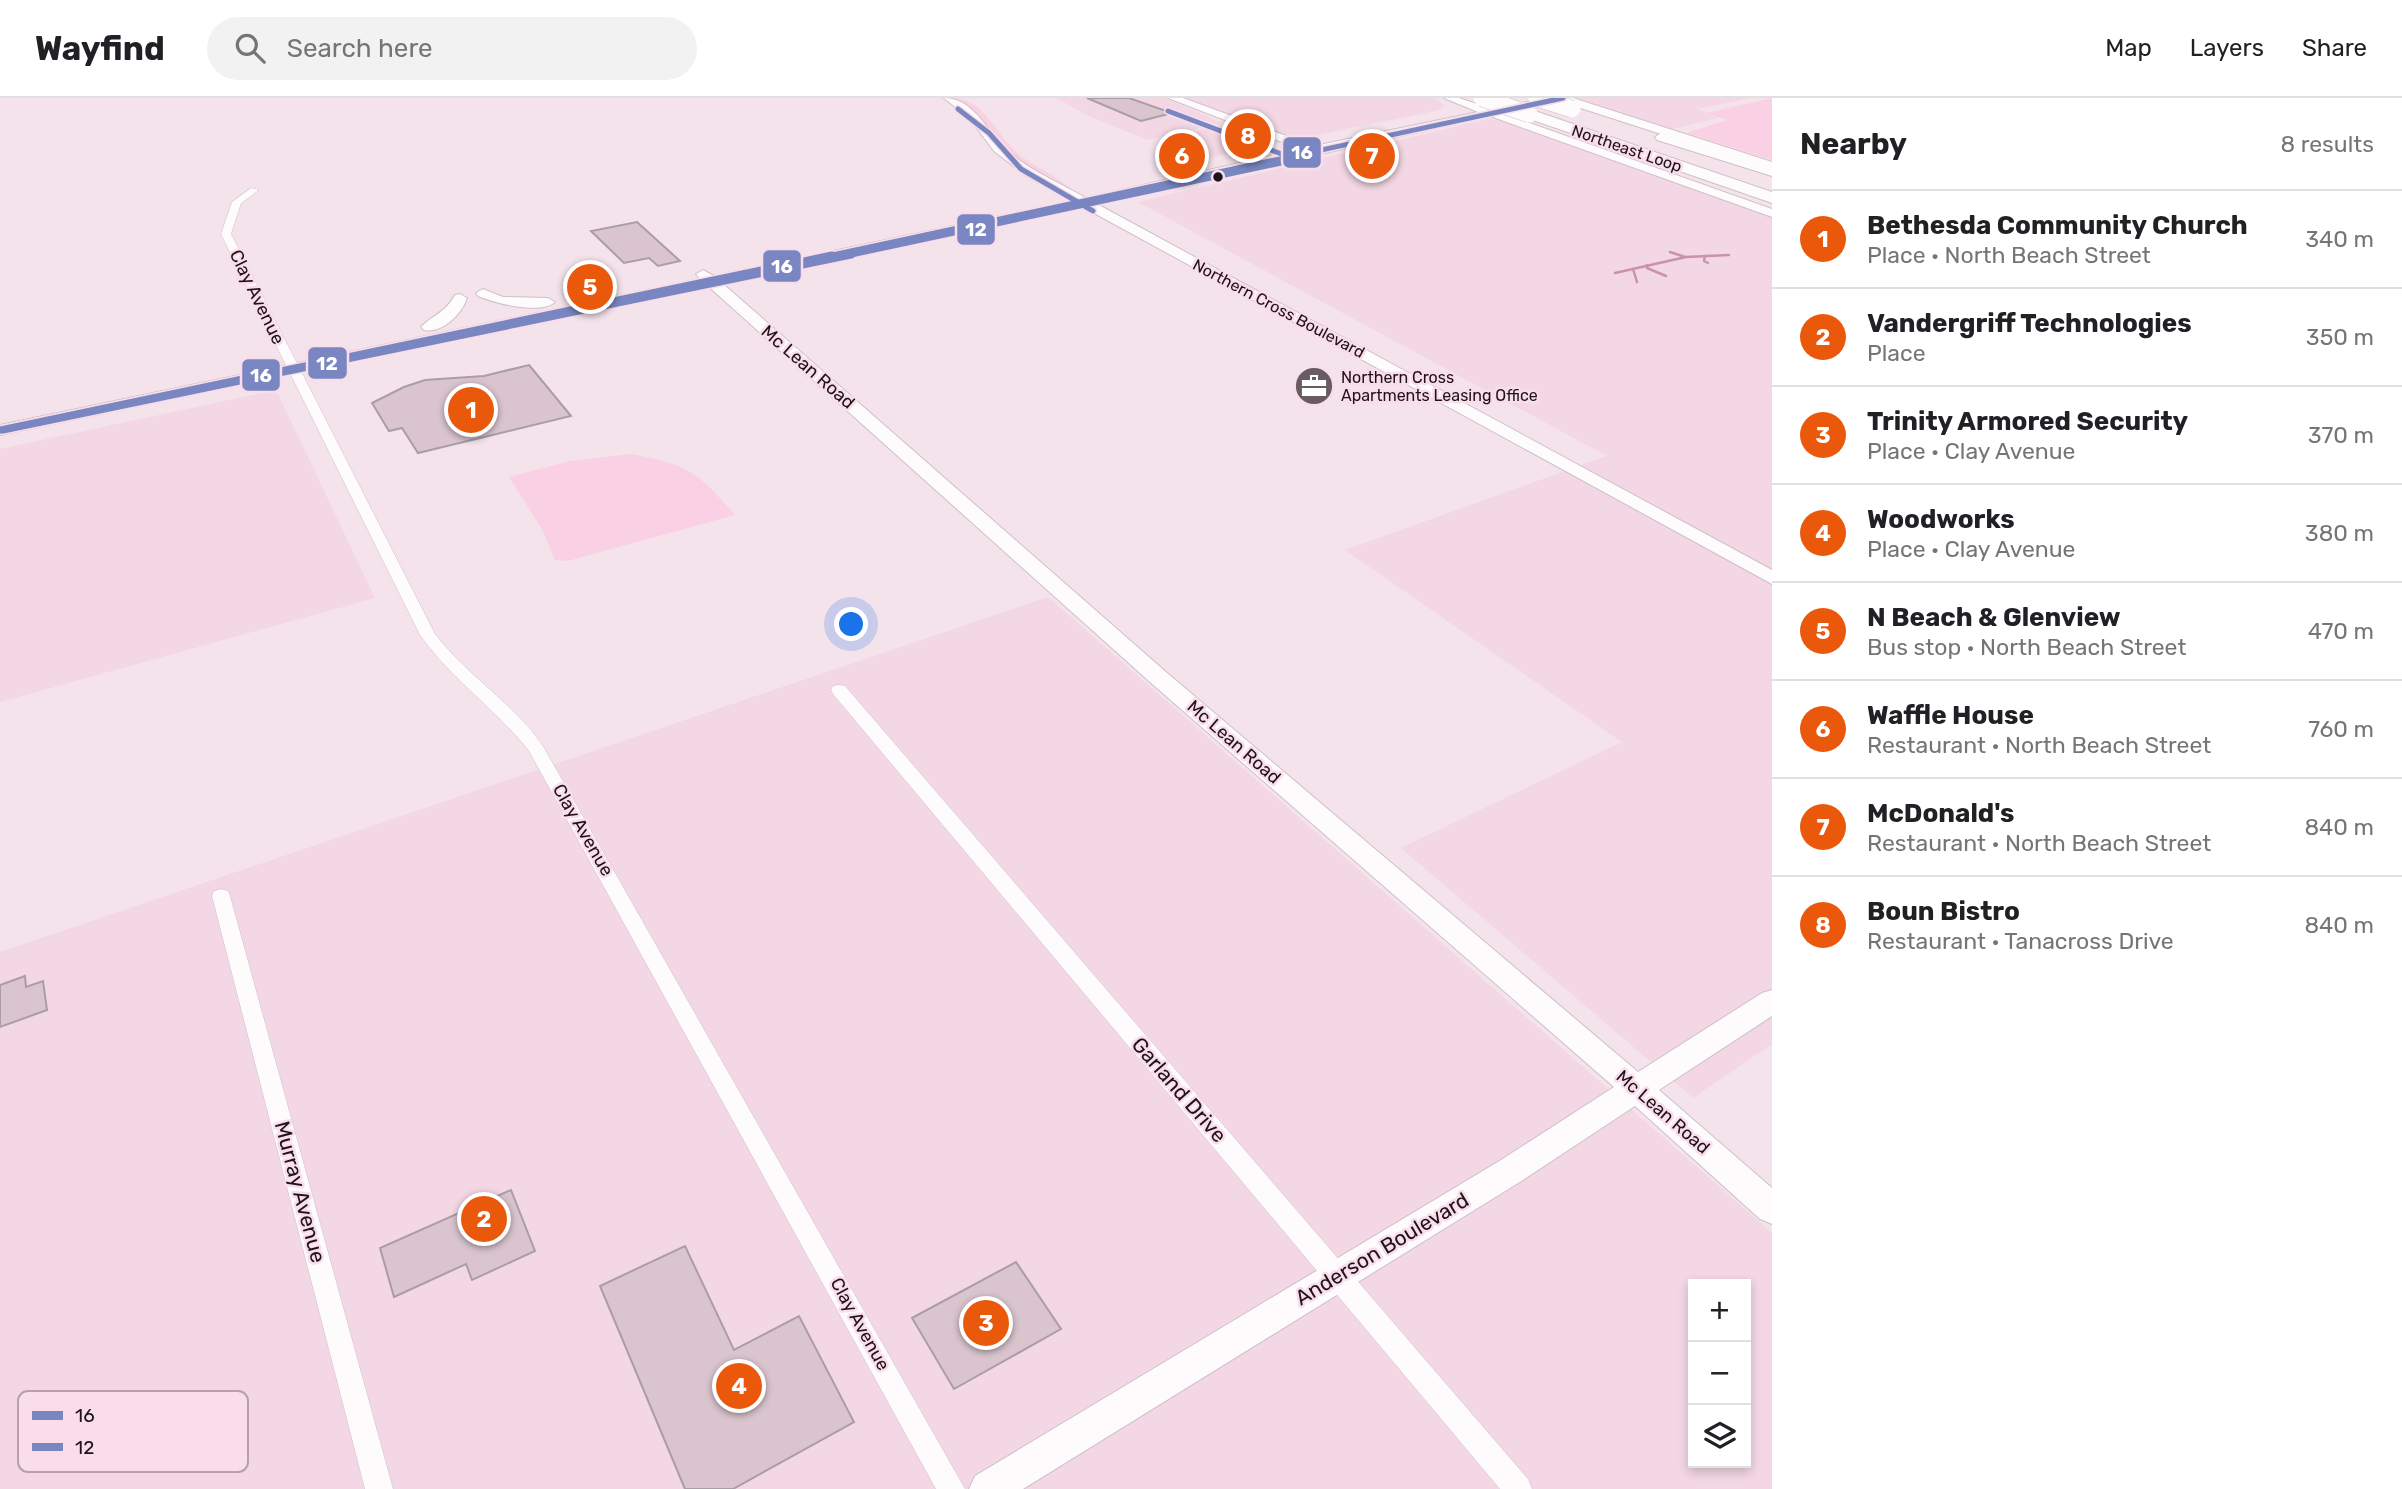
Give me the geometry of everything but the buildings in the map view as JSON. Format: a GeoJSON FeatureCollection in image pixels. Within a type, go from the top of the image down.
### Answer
{"type":"FeatureCollection","features":[{"type":"Feature","properties":{"kind":"highway"},"geometry":{"type":"LineString","coordinates":[[1503,98],[1553,105],[1772,185]]}},
{"type":"Feature","properties":{"kind":"highway"},"geometry":{"type":"LineString","coordinates":[[1516,98],[1553,105],[1772,185]]}},
{"type":"Feature","properties":{"kind":"highway"},"geometry":{"type":"LineString","coordinates":[[1553,105],[1534,119],[1772,207]]}},
{"type":"Feature","properties":{"kind":"highway","name":"Northeast Loop"},"geometry":{"type":"LineString","coordinates":[[1478,106],[1553,105],[1772,173]]}},
{"type":"Feature","properties":{"kind":"highway","name":"Northeast Loop"},"geometry":{"type":"LineString","coordinates":[[1553,105],[1772,198]]}},
{"type":"Feature","properties":{"kind":"main road","name":"Northern Cross Boulevard"},"geometry":{"type":"LineString","coordinates":[[949,98],[974,117],[1007,156],[1070,195],[1081,188]]}},
{"type":"Feature","properties":{"kind":"main road"},"geometry":{"type":"LineString","coordinates":[[967,98],[984,109]]}},
{"type":"Feature","properties":{"kind":"main road"},"geometry":{"type":"LineString","coordinates":[[1173,98],[1313,150]]}},
{"type":"Feature","properties":{"kind":"main road"},"geometry":{"type":"LineString","coordinates":[[1450,98],[1772,213]]}},
{"type":"Feature","properties":{"kind":"main road"},"geometry":{"type":"LineString","coordinates":[[1044,205],[1081,188],[1142,180],[1516,98]]}},
{"type":"Feature","properties":{"kind":"main road"},"geometry":{"type":"LineString","coordinates":[[1081,188],[1100,199],[1313,150],[1478,106],[1553,105],[1583,101],[1599,110]]}},
{"type":"Feature","properties":{"kind":"main road"},"geometry":{"type":"LineString","coordinates":[[1510,120],[1512,114],[1571,103],[1772,166]]}},
{"type":"Feature","properties":{"kind":"main road"},"geometry":{"type":"LineString","coordinates":[[1553,105],[1599,110]]}},
{"type":"Feature","properties":{"kind":"main road"},"geometry":{"type":"LineString","coordinates":[[1478,106],[1510,120]]}},
{"type":"Feature","properties":{"kind":"main road","name":"Northern Cross Boulevard"},"geometry":{"type":"LineString","coordinates":[[1012,140],[1029,158],[1081,188],[1106,215],[1359,346],[1772,568]]}},
{"type":"Feature","properties":{"kind":"main road"},"geometry":{"type":"LineString","coordinates":[[1044,180],[1049,191],[1044,205]]}},
{"type":"Feature","properties":{"kind":"main road"},"geometry":{"type":"LineString","coordinates":[[1124,194],[1119,204],[1130,216]]}},
{"type":"Feature","properties":{"kind":"main road"},"geometry":{"type":"LineString","coordinates":[[0,416],[289,362],[1044,205],[1070,195]]}},
{"type":"Feature","properties":{"kind":"main road","name":"Northern Cross Boulevard"},"geometry":{"type":"LineString","coordinates":[[1100,199],[1772,578]]}},
{"type":"Feature","properties":{"kind":"main road"},"geometry":{"type":"LineString","coordinates":[[1044,205],[1106,215]]}},
{"type":"Feature","properties":{"kind":"main road"},"geometry":{"type":"LineString","coordinates":[[0,430],[473,317],[705,276]]}},
{"type":"Feature","properties":{"kind":"main road","name":"Mc Lean Road"},"geometry":{"type":"LineString","coordinates":[[705,276],[1158,677],[1637,1089],[1772,1209]]}},
{"type":"Feature","properties":{"kind":"main road"},"geometry":{"type":"LineString","coordinates":[[498,312],[483,293],[501,301],[548,302]]}},
{"type":"Feature","properties":{"kind":"main road"},"geometry":{"type":"LineString","coordinates":[[429,327],[450,314],[458,306],[460,298],[473,317]]}},
{"type":"Feature","properties":{"kind":"main road","name":"Anderson Boulevard"},"geometry":{"type":"LineString","coordinates":[[988,1489],[1512,1170],[1772,1002]]}},
{"type":"Feature","properties":{"kind":"street","name":"Clay Avenue"},"geometry":{"type":"LineString","coordinates":[[254,190],[237,202],[226,234],[428,635],[451,665],[505,711],[536,748],[951,1489]]}},
{"type":"Feature","properties":{"kind":"street","name":"Garland Drive"},"geometry":{"type":"LineString","coordinates":[[839,691],[1518,1489]]}},
{"type":"Feature","properties":{"kind":"street","name":"Murray Avenue"},"geometry":{"type":"LineString","coordinates":[[221,896],[379,1489]]}},
{"type":"Feature","properties":{"kind":"shaded area"},"geometry":{"type":"Polygon","coordinates":[[[954,98],[973,104],[981,110],[1015,151],[1070,189],[1033,171],[1015,158],[954,98]]]}},
{"type":"Feature","properties":{"kind":"shaded area"},"geometry":{"type":"Polygon","coordinates":[[[1056,98],[1164,98],[1223,123],[1148,140],[1089,116],[1056,98]]]}},
{"type":"Feature","properties":{"kind":"shaded area"},"geometry":{"type":"Polygon","coordinates":[[[1183,98],[1434,98],[1445,105],[1440,110],[1298,139],[1183,98]]]}},
{"type":"Feature","properties":{"kind":"shaded area"},"geometry":{"type":"Polygon","coordinates":[[[1577,98],[1750,98],[1698,109],[1718,118],[1672,129],[1577,98]]]}},
{"type":"Feature","properties":{"kind":"shaded area"},"geometry":{"type":"Polygon","coordinates":[[[1772,98],[1772,160],[1686,133],[1727,120],[1706,113],[1772,98]]]}},
{"type":"Feature","properties":{"kind":"shaded area"},"geometry":{"type":"Polygon","coordinates":[[[1488,119],[1509,122],[1772,215],[1772,1044],[1693,1098],[1401,848],[1622,742],[1345,550],[1607,456],[1138,202],[1488,119]]]}},
{"type":"Feature","properties":{"kind":"shaded area"},"geometry":{"type":"Polygon","coordinates":[[[1231,123],[1279,142],[1187,163],[1158,149],[1159,140],[1231,123]]]}},
{"type":"Feature","properties":{"kind":"shaded area"},"geometry":{"type":"Polygon","coordinates":[[[276,390],[375,598],[0,702],[0,449],[276,390]]]}},
{"type":"Feature","properties":{"kind":"shaded area"},"geometry":{"type":"Polygon","coordinates":[[[631,454],[666,462],[690,472],[711,488],[735,515],[568,561],[555,560],[543,531],[509,477],[570,461],[631,454]]]}},
{"type":"Feature","properties":{"kind":"shaded area"},"geometry":{"type":"Polygon","coordinates":[[[1048,597],[1772,1233],[1772,1489],[0,1489],[0,952],[1048,597]]]}},
{"type":"Feature","properties":{"kind":"waterway"},"geometry":{"type":"LineString","coordinates":[[1670,252],[1685,257]]}},
{"type":"Feature","properties":{"kind":"waterway"},"geometry":{"type":"LineString","coordinates":[[1705,256],[1729,255]]}},
{"type":"Feature","properties":{"kind":"waterway"},"geometry":{"type":"LineString","coordinates":[[1647,266],[1686,257],[1705,256]]}},
{"type":"Feature","properties":{"kind":"waterway"},"geometry":{"type":"LineString","coordinates":[[1705,256],[1704,261],[1708,263]]}},
{"type":"Feature","properties":{"kind":"waterway"},"geometry":{"type":"LineString","coordinates":[[1615,273],[1647,266]]}},
{"type":"Feature","properties":{"kind":"waterway"},"geometry":{"type":"LineString","coordinates":[[1647,266],[1666,276]]}},
{"type":"Feature","properties":{"kind":"waterway"},"geometry":{"type":"LineString","coordinates":[[1633,269],[1637,282]]}},
{"type":"Feature","properties":{"kind":"transit line","name":"16"},"geometry":{"type":"LineString","coordinates":[[0,430],[1124,194],[1313,150],[1563,98]]}},
{"type":"Feature","properties":{"kind":"transit line","name":"12"},"geometry":{"type":"LineString","coordinates":[[958,109],[989,133],[1021,169],[1093,211]]}},
{"type":"Feature","properties":{"kind":"transit line","name":"12"},"geometry":{"type":"LineString","coordinates":[[1168,111],[1292,158]]}},
{"type":"Feature","properties":{"kind":"transit line","name":"12"},"geometry":{"type":"LineString","coordinates":[[3,430],[1042,216],[1300,159]]}},
{"type":"Feature","properties":{"kind":"place","name":"Boun Bistro"},"geometry":{"type":"Point","coordinates":[1248,136]}},
{"type":"Feature","properties":{"kind":"place","name":"Waffle House"},"geometry":{"type":"Point","coordinates":[1182,156]}},
{"type":"Feature","properties":{"kind":"place","name":"McDonald's"},"geometry":{"type":"Point","coordinates":[1372,156]}},
{"type":"Feature","properties":{"kind":"place","name":"N Beach & Glenview"},"geometry":{"type":"Point","coordinates":[590,287]}},
{"type":"Feature","properties":{"kind":"place","name":"Northern Cross Apartments Leasing Office"},"geometry":{"type":"Point","coordinates":[1314,386]}},
{"type":"Feature","properties":{"kind":"place","name":"Bethesda Community Church"},"geometry":{"type":"Point","coordinates":[471,410]}},
{"type":"Feature","properties":{"kind":"place","name":"Vandergriff Technologies"},"geometry":{"type":"Point","coordinates":[484,1219]}},
{"type":"Feature","properties":{"kind":"place","name":"Trinity Armored Security"},"geometry":{"type":"Point","coordinates":[986,1323]}},
{"type":"Feature","properties":{"kind":"place","name":"Woodworks"},"geometry":{"type":"Point","coordinates":[739,1386]}}]}
